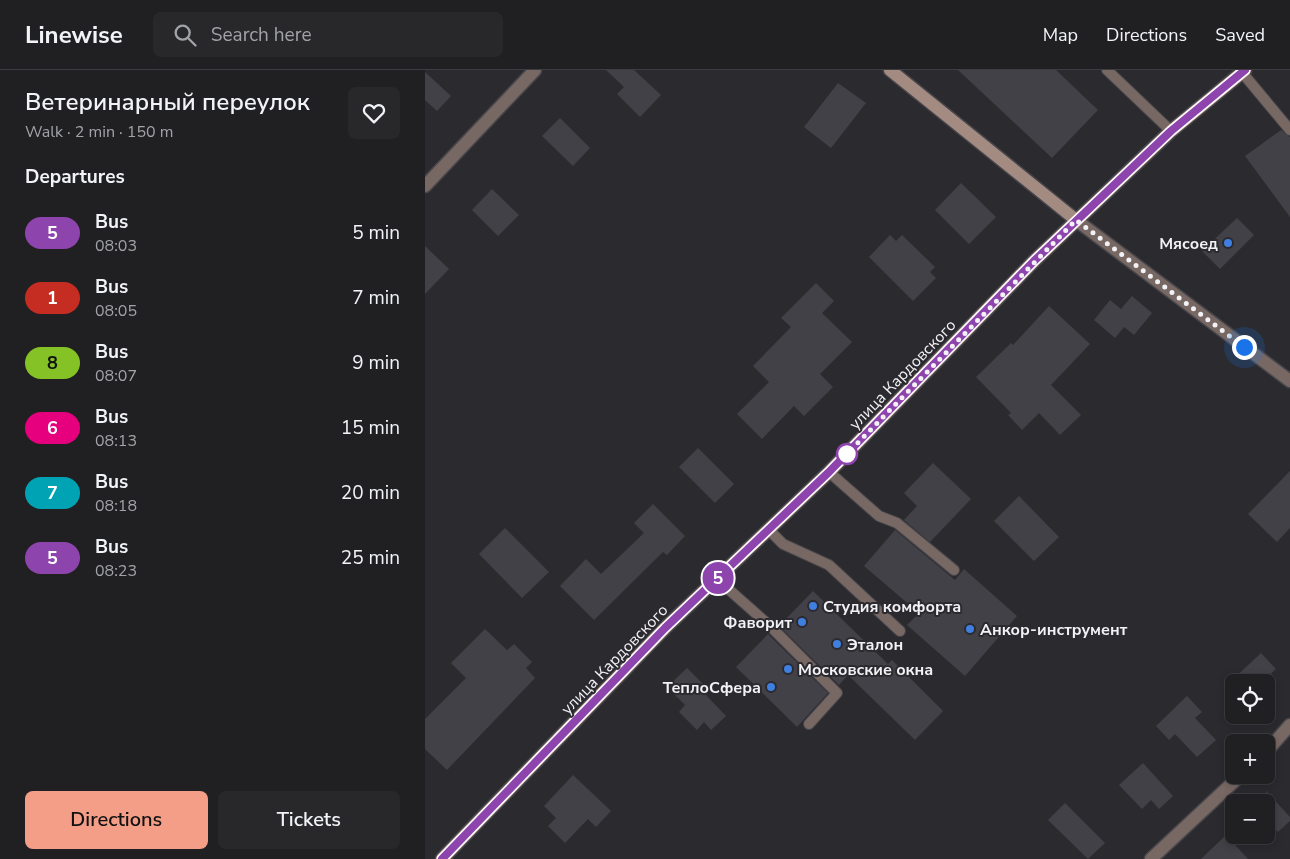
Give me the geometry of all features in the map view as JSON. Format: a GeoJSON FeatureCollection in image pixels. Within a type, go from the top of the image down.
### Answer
{"type":"FeatureCollection","features":[{"type":"Feature","properties":{"kind":"main road","name":"улица Кардовского"},"geometry":{"type":"LineString","coordinates":[[442,859],[665,628],[829,472],[1076,220],[1171,131],[1242,71]]}},
{"type":"Feature","properties":{"kind":"street"},"geometry":{"type":"LineString","coordinates":[[425,186],[535,70]]}},
{"type":"Feature","properties":{"kind":"street"},"geometry":{"type":"LineString","coordinates":[[890,70],[1076,220],[1290,381]]}},
{"type":"Feature","properties":{"kind":"street"},"geometry":{"type":"LineString","coordinates":[[1275,742],[1290,725]]}},
{"type":"Feature","properties":{"kind":"street"},"geometry":{"type":"LineString","coordinates":[[1151,859],[1231,784]]}},
{"type":"Feature","properties":{"kind":"lane"},"geometry":{"type":"LineString","coordinates":[[1107,70],[1171,131]]}},
{"type":"Feature","properties":{"kind":"lane"},"geometry":{"type":"LineString","coordinates":[[1242,71],[1290,130]]}},
{"type":"Feature","properties":{"kind":"lane"},"geometry":{"type":"LineString","coordinates":[[829,472],[879,516],[897,523],[954,570]]}},
{"type":"Feature","properties":{"kind":"lane"},"geometry":{"type":"LineString","coordinates":[[768,529],[783,544],[829,565],[900,631]]}},
{"type":"Feature","properties":{"kind":"lane"},"geometry":{"type":"LineString","coordinates":[[717,579],[770,626],[837,693],[809,724]]}},
{"type":"Feature","properties":{"kind":"building"},"geometry":{"type":"Polygon","coordinates":[[[606,70],[634,70],[661,95],[640,117],[617,94],[624,87],[606,70]]]}},
{"type":"Feature","properties":{"kind":"building"},"geometry":{"type":"Polygon","coordinates":[[[958,70],[1056,70],[1098,110],[1052,158],[958,70]]]}},
{"type":"Feature","properties":{"kind":"building"},"geometry":{"type":"Polygon","coordinates":[[[425,72],[451,96],[437,111],[425,100],[425,72]]]}},
{"type":"Feature","properties":{"kind":"building"},"geometry":{"type":"Polygon","coordinates":[[[838,83],[866,103],[831,148],[804,127],[838,83]]]}},
{"type":"Feature","properties":{"kind":"building"},"geometry":{"type":"Polygon","coordinates":[[[560,118],[590,148],[573,166],[542,136],[560,118]]]}},
{"type":"Feature","properties":{"kind":"building"},"geometry":{"type":"Polygon","coordinates":[[[1281,130],[1290,137],[1290,217],[1245,156],[1281,130]]]}},
{"type":"Feature","properties":{"kind":"building"},"geometry":{"type":"Polygon","coordinates":[[[961,183],[996,217],[969,244],[935,210],[961,183]]]}},
{"type":"Feature","properties":{"kind":"building"},"geometry":{"type":"Polygon","coordinates":[[[492,189],[519,215],[498,236],[472,210],[492,189]]]}},
{"type":"Feature","properties":{"kind":"building","name":"Мясоед"},"geometry":{"type":"Polygon","coordinates":[[[1237,218],[1254,235],[1220,269],[1202,251],[1237,218]]]}},
{"type":"Feature","properties":{"kind":"building"},"geometry":{"type":"Polygon","coordinates":[[[890,235],[896,241],[902,235],[935,267],[930,272],[936,278],[913,301],[869,257],[890,235]]]}},
{"type":"Feature","properties":{"kind":"building"},"geometry":{"type":"Polygon","coordinates":[[[425,246],[449,269],[425,294],[425,246]]]}},
{"type":"Feature","properties":{"kind":"building"},"geometry":{"type":"Polygon","coordinates":[[[816,283],[834,301],[822,313],[852,342],[820,374],[833,387],[804,416],[794,406],[762,439],[737,414],[769,382],[753,366],[791,327],[781,318],[816,283]]]}},
{"type":"Feature","properties":{"kind":"building"},"geometry":{"type":"Polygon","coordinates":[[[1132,296],[1152,313],[1134,335],[1124,327],[1115,338],[1094,320],[1110,300],[1121,309],[1132,296]]]}},
{"type":"Feature","properties":{"kind":"building"},"geometry":{"type":"Polygon","coordinates":[[[1049,306],[1090,344],[1051,385],[1081,415],[1060,435],[1039,413],[1022,430],[1008,415],[1011,413],[976,377],[1011,343],[1013,345],[1049,306]]]}},
{"type":"Feature","properties":{"kind":"building"},"geometry":{"type":"Polygon","coordinates":[[[698,448],[734,484],[715,503],[679,467],[698,448]]]}},
{"type":"Feature","properties":{"kind":"building"},"geometry":{"type":"Polygon","coordinates":[[[933,463],[971,499],[930,542],[904,520],[917,506],[904,493],[933,463]]]}},
{"type":"Feature","properties":{"kind":"building"},"geometry":{"type":"Polygon","coordinates":[[[1290,471],[1290,528],[1277,542],[1248,514],[1290,471]]]}},
{"type":"Feature","properties":{"kind":"building"},"geometry":{"type":"Polygon","coordinates":[[[1019,496],[1059,537],[1034,561],[994,521],[1019,496]]]}},
{"type":"Feature","properties":{"kind":"building"},"geometry":{"type":"Polygon","coordinates":[[[653,504],[685,536],[667,555],[663,552],[594,620],[560,586],[586,559],[601,574],[644,533],[634,523],[653,504]]]}},
{"type":"Feature","properties":{"kind":"building"},"geometry":{"type":"Polygon","coordinates":[[[505,528],[549,572],[522,598],[479,554],[505,528]]]}},
{"type":"Feature","properties":{"kind":"building"},"geometry":{"type":"Polygon","coordinates":[[[895,530],[955,580],[964,569],[1017,616],[965,676],[907,625],[919,613],[864,566],[895,530]]]}},
{"type":"Feature","properties":{"kind":"building"},"geometry":{"type":"Polygon","coordinates":[[[813,591],[888,664],[892,660],[943,711],[915,740],[848,675],[839,685],[779,626],[813,591]]]}},
{"type":"Feature","properties":{"kind":"building"},"geometry":{"type":"Polygon","coordinates":[[[485,629],[507,650],[514,644],[532,662],[526,668],[535,678],[447,770],[425,749],[425,719],[466,678],[451,663],[485,629]]]}},
{"type":"Feature","properties":{"kind":"building"},"geometry":{"type":"Polygon","coordinates":[[[768,634],[828,693],[797,727],[736,667],[768,634]]]}},
{"type":"Feature","properties":{"kind":"building"},"geometry":{"type":"Polygon","coordinates":[[[1261,653],[1276,669],[1271,674],[1239,674],[1261,653]]]}},
{"type":"Feature","properties":{"kind":"building"},"geometry":{"type":"Polygon","coordinates":[[[687,668],[710,691],[706,695],[726,716],[711,730],[704,722],[697,730],[679,712],[685,705],[667,687],[687,668]]]}},
{"type":"Feature","properties":{"kind":"building"},"geometry":{"type":"Polygon","coordinates":[[[1187,696],[1202,712],[1195,718],[1216,740],[1197,757],[1175,734],[1169,740],[1156,726],[1187,696]]]}},
{"type":"Feature","properties":{"kind":"building"},"geometry":{"type":"Polygon","coordinates":[[[1143,763],[1173,796],[1159,809],[1151,800],[1142,809],[1119,785],[1143,763]]]}},
{"type":"Feature","properties":{"kind":"building"},"geometry":{"type":"Polygon","coordinates":[[[573,775],[611,811],[596,827],[588,819],[565,843],[548,826],[556,818],[544,806],[573,775]]]}},
{"type":"Feature","properties":{"kind":"building"},"geometry":{"type":"Polygon","coordinates":[[[1275,801],[1290,817],[1290,821],[1278,832],[1275,829],[1275,801]]]}},
{"type":"Feature","properties":{"kind":"building"},"geometry":{"type":"Polygon","coordinates":[[[1065,803],[1105,843],[1088,859],[1048,820],[1065,803]]]}},
{"type":"Feature","properties":{"kind":"building"},"geometry":{"type":"Polygon","coordinates":[[[1225,836],[1225,844],[1234,844],[1248,859],[1201,859],[1225,836]]]}},
{"type":"Feature","properties":{"kind":"bus line","name":"5"},"geometry":{"type":"LineString","coordinates":[[442,859],[665,628],[829,472],[1034,261],[1171,131],[1245,70]]}},
{"type":"Feature","properties":{"kind":"place","name":"Мясоед"},"geometry":{"type":"Point","coordinates":[1228,243]}},
{"type":"Feature","properties":{"kind":"place","name":"Студия комфорта"},"geometry":{"type":"Point","coordinates":[813,606]}},
{"type":"Feature","properties":{"kind":"place","name":"Фаворит"},"geometry":{"type":"Point","coordinates":[802,622]}},
{"type":"Feature","properties":{"kind":"place","name":"Анкор-инструмент"},"geometry":{"type":"Point","coordinates":[970,629]}},
{"type":"Feature","properties":{"kind":"place","name":"Эталон"},"geometry":{"type":"Point","coordinates":[837,644]}},
{"type":"Feature","properties":{"kind":"place","name":"Московские окна"},"geometry":{"type":"Point","coordinates":[788,669]}},
{"type":"Feature","properties":{"kind":"place","name":"ТеплоСфера"},"geometry":{"type":"Point","coordinates":[771,687]}},
{"type":"Feature","properties":{"kind":"route"},"geometry":{"type":"LineString","coordinates":[[847,454],[843,458],[1076,220],[1244,347]]}}]}
